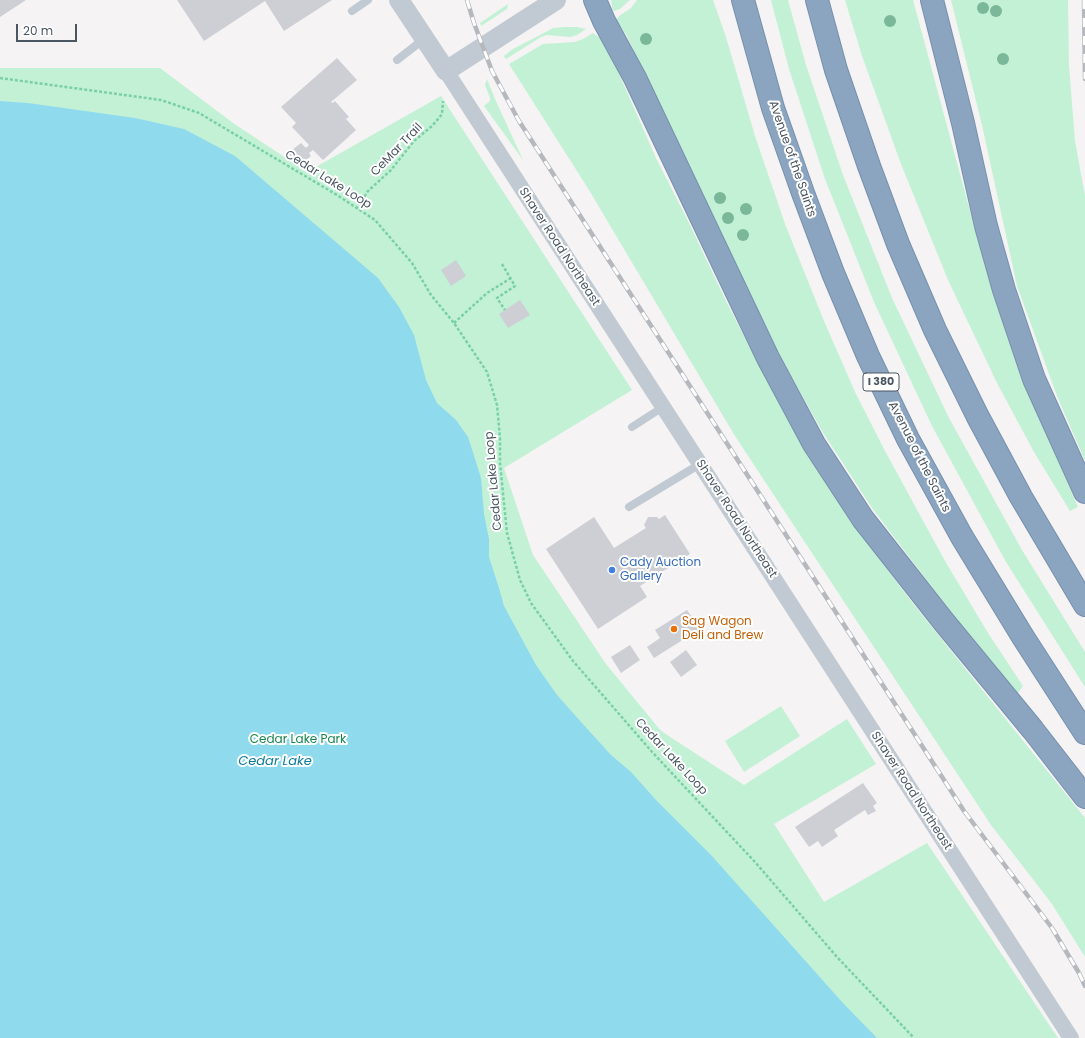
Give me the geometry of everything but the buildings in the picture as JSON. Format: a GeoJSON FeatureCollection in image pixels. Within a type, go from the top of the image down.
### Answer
{"type":"FeatureCollection","features":[{"type":"Feature","properties":{"kind":"highway"},"geometry":{"type":"LineString","coordinates":[[595,0],[604,21],[635,78],[768,358],[814,444],[863,519],[1085,797]]}},
{"type":"Feature","properties":{"kind":"highway","name":"Avenue of the Saints"},"geometry":{"type":"LineString","coordinates":[[743,0],[773,108],[833,273],[868,356],[908,439],[962,537],[1023,637],[1085,733]]}},
{"type":"Feature","properties":{"kind":"highway"},"geometry":{"type":"LineString","coordinates":[[817,0],[836,70],[869,166],[898,244],[935,330],[978,417],[1021,497],[1085,605]]}},
{"type":"Feature","properties":{"kind":"highway"},"geometry":{"type":"LineString","coordinates":[[932,0],[963,123],[986,226],[1004,290],[1034,379],[1085,492]]}},
{"type":"Feature","properties":{"kind":"street","name":"Shaver Road Northeast"},"geometry":{"type":"LineString","coordinates":[[399,0],[1071,1038]]}},
{"type":"Feature","properties":{"kind":"street"},"geometry":{"type":"LineString","coordinates":[[446,72],[556,0]]}},
{"type":"Feature","properties":{"kind":"lane"},"geometry":{"type":"LineString","coordinates":[[352,11],[368,0]]}},
{"type":"Feature","properties":{"kind":"lane"},"geometry":{"type":"LineString","coordinates":[[397,60],[424,39]]}},
{"type":"Feature","properties":{"kind":"lane"},"geometry":{"type":"LineString","coordinates":[[632,427],[663,407]]}},
{"type":"Feature","properties":{"kind":"lane"},"geometry":{"type":"LineString","coordinates":[[629,507],[700,464]]}},
{"type":"Feature","properties":{"kind":"path","name":"Cedar Lake Loop"},"geometry":{"type":"LineString","coordinates":[[0,78],[161,100],[199,113],[337,195],[374,220],[412,263],[432,295],[454,323],[487,372],[497,405],[500,438],[500,463],[507,533],[520,580],[531,603],[573,661],[653,753],[755,862],[837,957],[914,1038]]}},
{"type":"Feature","properties":{"kind":"path","name":"CeMar Trail"},"geometry":{"type":"LineString","coordinates":[[356,208],[368,191],[391,170],[414,141],[439,118],[442,114],[443,100]]}},
{"type":"Feature","properties":{"kind":"path"},"geometry":{"type":"LineString","coordinates":[[502,264],[515,286],[497,298],[505,310]]}},
{"type":"Feature","properties":{"kind":"path"},"geometry":{"type":"LineString","coordinates":[[454,323],[487,293],[511,278]]}},
{"type":"Feature","properties":{"kind":"green space"},"geometry":{"type":"Polygon","coordinates":[[[611,0],[630,0],[620,9],[613,11],[611,0]]]}},
{"type":"Feature","properties":{"kind":"green space"},"geometry":{"type":"Polygon","coordinates":[[[637,0],[713,0],[726,37],[755,136],[785,224],[824,321],[855,392],[885,451],[945,561],[988,633],[1023,686],[1018,693],[997,670],[872,508],[822,431],[781,358],[668,127],[627,36],[616,20],[619,16],[631,8],[637,0]]]}},
{"type":"Feature","properties":{"kind":"green space"},"geometry":{"type":"Polygon","coordinates":[[[771,0],[788,0],[806,65],[843,175],[892,298],[949,418],[1022,550],[1085,652],[1085,687],[1006,562],[932,426],[874,302],[825,179],[789,69],[771,0]]]}},
{"type":"Feature","properties":{"kind":"green space"},"geometry":{"type":"Polygon","coordinates":[[[845,0],[913,0],[984,263],[1009,341],[1031,399],[1078,507],[1070,511],[1034,452],[997,383],[948,280],[901,164],[862,56],[845,0]]]}},
{"type":"Feature","properties":{"kind":"green space"},"geometry":{"type":"Polygon","coordinates":[[[951,0],[1068,0],[1069,66],[1075,141],[1085,196],[1085,461],[1057,396],[1017,286],[982,125],[951,0]]]}},
{"type":"Feature","properties":{"kind":"green space"},"geometry":{"type":"Polygon","coordinates":[[[508,4],[507,9],[481,26],[480,23],[508,4]]]}},
{"type":"Feature","properties":{"kind":"green space"},"geometry":{"type":"Polygon","coordinates":[[[565,27],[586,29],[577,35],[570,37],[547,35],[541,37],[506,59],[504,56],[513,49],[553,28],[565,27]]]}},
{"type":"Feature","properties":{"kind":"green space"},"geometry":{"type":"Polygon","coordinates":[[[593,33],[604,41],[613,52],[619,74],[656,158],[726,301],[766,379],[817,468],[854,525],[911,601],[1085,818],[1085,957],[1052,904],[991,825],[735,436],[589,190],[509,64],[543,44],[575,42],[593,33]]]}},
{"type":"Feature","properties":{"kind":"green space","name":"Cedar Lake"},"geometry":{"type":"Polygon","coordinates":[[[0,68],[160,68],[233,123],[307,172],[441,96],[632,390],[504,468],[533,555],[606,664],[661,731],[744,785],[847,719],[876,764],[774,824],[824,902],[927,843],[1058,1038],[0,1038],[0,68]]]}},
{"type":"Feature","properties":{"kind":"green space"},"geometry":{"type":"Polygon","coordinates":[[[487,79],[523,160],[484,106],[490,101],[485,85],[487,79]]]}},
{"type":"Feature","properties":{"kind":"green space"},"geometry":{"type":"Polygon","coordinates":[[[781,706],[800,736],[744,772],[725,741],[781,706]]]}},
{"type":"Feature","properties":{"kind":"water","name":"Cedar Lake"},"geometry":{"type":"Polygon","coordinates":[[[0,101],[28,103],[135,118],[184,129],[235,156],[378,278],[399,307],[414,335],[426,380],[437,403],[456,420],[468,437],[481,478],[484,514],[489,539],[489,557],[504,606],[536,665],[557,695],[611,755],[631,772],[656,800],[711,855],[842,1002],[877,1038],[0,1038],[0,101]]]}},
{"type":"Feature","properties":{"kind":"railway"},"geometry":{"type":"LineString","coordinates":[[467,0],[492,71],[519,121],[964,811],[1052,928],[1079,973],[1085,986]]}},
{"type":"Feature","properties":{"kind":"railway"},"geometry":{"type":"LineString","coordinates":[[1084,0],[1085,79]]}},
{"type":"Feature","properties":{"kind":"place","name":"Cady Auction Gallery"},"geometry":{"type":"Point","coordinates":[612,570]}},
{"type":"Feature","properties":{"kind":"place","name":"Sag Wagon Deli and Brew"},"geometry":{"type":"Point","coordinates":[674,629]}},
{"type":"Feature","properties":{"kind":"park label","name":"Cedar Lake Park"},"geometry":{"type":"Point","coordinates":[298,740]}}]}
